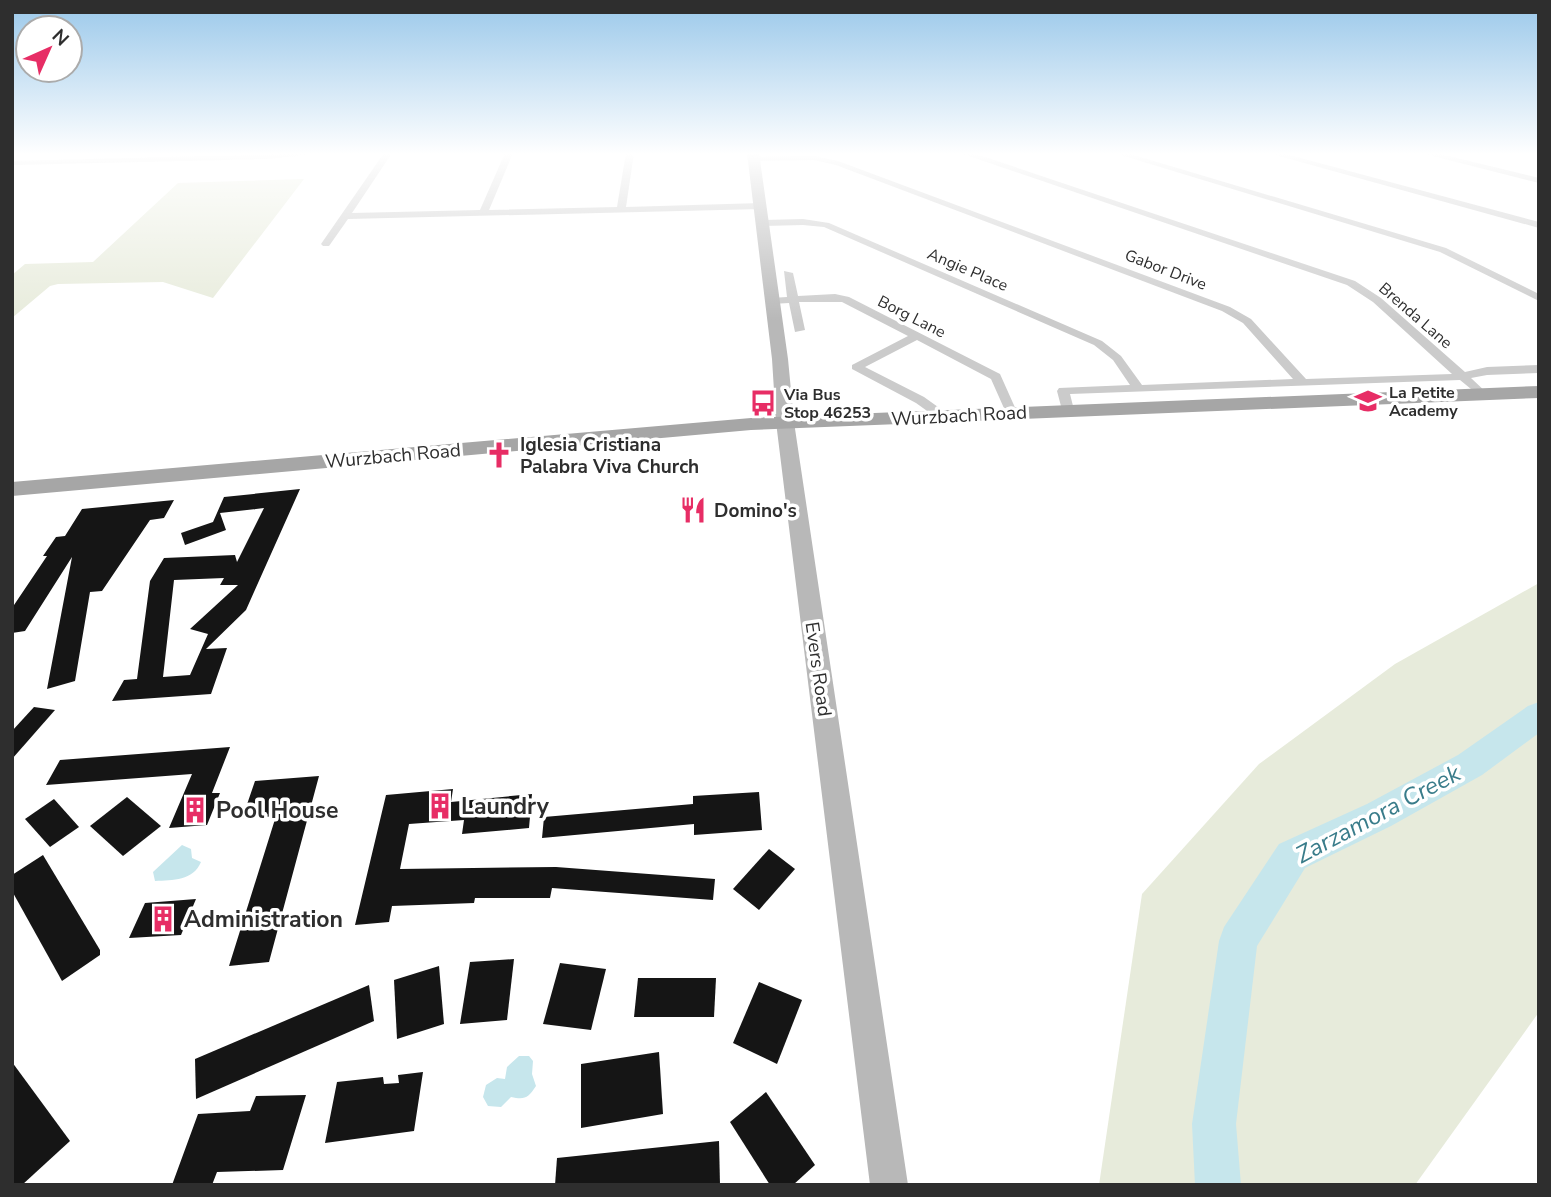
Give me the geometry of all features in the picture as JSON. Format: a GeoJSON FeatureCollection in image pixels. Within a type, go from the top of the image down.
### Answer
{"type":"FeatureCollection","features":[{"type":"Feature","properties":{"kind":"main road","name":"Evers Road"},"geometry":{"type":"LineString","coordinates":[[761,209],[783,301],[785,422],[889,1185]]}},
{"type":"Feature","properties":{"kind":"main road","name":"Wurzbach Road"},"geometry":{"type":"LineString","coordinates":[[12,489],[785,422],[1539,392]]}},
{"type":"Feature","properties":{"kind":"street"},"geometry":{"type":"LineString","coordinates":[[326,244],[350,209]]}},
{"type":"Feature","properties":{"kind":"street"},"geometry":{"type":"LineString","coordinates":[[483,213],[485,209]]}},
{"type":"Feature","properties":{"kind":"street","name":"Angie Place"},"geometry":{"type":"LineString","coordinates":[[345,216],[621,209],[762,214],[826,225],[1098,343],[1117,358],[1139,389]]}},
{"type":"Feature","properties":{"kind":"street","name":"Gabor Drive"},"geometry":{"type":"LineString","coordinates":[[960,209],[1226,309],[1247,321],[1303,383]]}},
{"type":"Feature","properties":{"kind":"street","name":"Brenda Lane"},"geometry":{"type":"LineString","coordinates":[[1130,209],[1351,283],[1377,300],[1482,394]]}},
{"type":"Feature","properties":{"kind":"street"},"geometry":{"type":"LineString","coordinates":[[1305,209],[1443,250],[1539,298]]}},
{"type":"Feature","properties":{"kind":"street"},"geometry":{"type":"LineString","coordinates":[[1479,209],[1539,225]]}},
{"type":"Feature","properties":{"kind":"street"},"geometry":{"type":"LineString","coordinates":[[789,273],[783,301],[799,330]]}},
{"type":"Feature","properties":{"kind":"street","name":"Borg Lane"},"geometry":{"type":"LineString","coordinates":[[783,301],[845,299],[996,377],[1011,412]]}},
{"type":"Feature","properties":{"kind":"street"},"geometry":{"type":"LineString","coordinates":[[917,336],[856,367],[920,400],[941,415]]}},
{"type":"Feature","properties":{"kind":"street"},"geometry":{"type":"LineString","coordinates":[[1068,410],[1063,391],[1462,377],[1487,371],[1539,369]]}},
{"type":"Feature","properties":{"kind":"green space"},"geometry":{"type":"Polygon","coordinates":[[[150,209],[281,209],[213,298],[163,282],[58,284],[50,286],[12,318],[12,275],[25,264],[93,262],[150,209]]]}},
{"type":"Feature","properties":{"kind":"green space"},"geometry":{"type":"Polygon","coordinates":[[[1539,583],[1539,1012],[1415,1185],[1099,1185],[1142,894],[1259,764],[1395,664],[1539,583]]]}},
{"type":"Feature","properties":{"kind":"water"},"geometry":{"type":"Polygon","coordinates":[[[182,845],[191,849],[192,858],[201,862],[197,868],[182,878],[155,881],[153,872],[182,845]]]}},
{"type":"Feature","properties":{"kind":"water"},"geometry":{"type":"Polygon","coordinates":[[[519,1056],[529,1056],[533,1061],[532,1074],[536,1086],[526,1097],[511,1097],[501,1107],[488,1106],[483,1097],[486,1085],[497,1078],[505,1079],[507,1067],[519,1056]]]}},
{"type":"Feature","properties":{"kind":"building"},"geometry":{"type":"Polygon","coordinates":[[[300,489],[246,610],[206,649],[227,648],[211,694],[112,701],[124,680],[137,679],[150,581],[164,558],[235,555],[237,562],[264,508],[220,513],[226,530],[185,545],[181,533],[213,522],[224,497],[300,489]],[[224,578],[174,580],[163,677],[190,675],[208,634],[190,629],[238,585],[220,585],[224,578]]]}},
{"type":"Feature","properties":{"kind":"building"},"geometry":{"type":"Polygon","coordinates":[[[174,500],[164,518],[150,520],[102,591],[90,592],[75,681],[47,689],[72,557],[25,631],[12,633],[12,608],[47,556],[43,556],[56,537],[65,536],[82,509],[174,500]]]}},
{"type":"Feature","properties":{"kind":"building"},"geometry":{"type":"Polygon","coordinates":[[[34,707],[55,710],[12,759],[12,731],[34,707]]]}},
{"type":"Feature","properties":{"kind":"building"},"geometry":{"type":"Polygon","coordinates":[[[230,747],[212,793],[220,793],[207,825],[169,828],[192,774],[46,785],[60,760],[230,747]]]}},
{"type":"Feature","properties":{"kind":"building"},"geometry":{"type":"Polygon","coordinates":[[[319,776],[269,962],[229,966],[276,816],[242,819],[255,781],[319,776]]]}},
{"type":"Feature","properties":{"kind":"building"},"geometry":{"type":"Polygon","coordinates":[[[453,789],[451,802],[532,794],[529,828],[462,834],[464,820],[409,824],[400,869],[556,867],[715,879],[713,900],[552,888],[550,898],[475,898],[474,903],[392,906],[389,922],[355,925],[386,795],[453,789]]]}},
{"type":"Feature","properties":{"kind":"building"},"geometry":{"type":"Polygon","coordinates":[[[759,792],[762,830],[694,835],[694,824],[542,838],[544,817],[693,804],[693,796],[759,792]]]}},
{"type":"Feature","properties":{"kind":"building"},"geometry":{"type":"Polygon","coordinates":[[[127,797],[161,826],[123,856],[90,826],[127,797]]]}},
{"type":"Feature","properties":{"kind":"building"},"geometry":{"type":"Polygon","coordinates":[[[54,799],[79,827],[50,847],[25,819],[54,799]]]}},
{"type":"Feature","properties":{"kind":"building"},"geometry":{"type":"Polygon","coordinates":[[[769,849],[795,869],[759,910],[733,889],[769,849]]]}},
{"type":"Feature","properties":{"kind":"building"},"geometry":{"type":"Polygon","coordinates":[[[43,855],[100,950],[100,955],[62,981],[12,891],[12,875],[43,855]]]}},
{"type":"Feature","properties":{"kind":"building","name":"Administration"},"geometry":{"type":"Polygon","coordinates":[[[196,899],[181,935],[129,938],[145,903],[196,899]]]}},
{"type":"Feature","properties":{"kind":"building"},"geometry":{"type":"Polygon","coordinates":[[[514,959],[507,1020],[460,1024],[470,962],[514,959]]]}},
{"type":"Feature","properties":{"kind":"building"},"geometry":{"type":"Polygon","coordinates":[[[560,963],[606,969],[591,1030],[543,1024],[560,963]]]}},
{"type":"Feature","properties":{"kind":"building"},"geometry":{"type":"Polygon","coordinates":[[[439,966],[444,1024],[397,1039],[394,980],[439,966]]]}},
{"type":"Feature","properties":{"kind":"building"},"geometry":{"type":"Polygon","coordinates":[[[638,978],[716,978],[714,1017],[634,1017],[638,978]]]}},
{"type":"Feature","properties":{"kind":"building"},"geometry":{"type":"Polygon","coordinates":[[[759,982],[802,1000],[777,1064],[733,1043],[759,982]]]}},
{"type":"Feature","properties":{"kind":"building"},"geometry":{"type":"Polygon","coordinates":[[[369,985],[374,1021],[196,1099],[195,1059],[369,985]]]}},
{"type":"Feature","properties":{"kind":"building"},"geometry":{"type":"Polygon","coordinates":[[[659,1052],[663,1114],[581,1128],[581,1064],[659,1052]]]}},
{"type":"Feature","properties":{"kind":"building"},"geometry":{"type":"Polygon","coordinates":[[[12,1062],[70,1141],[22,1185],[12,1185],[12,1062]]]}},
{"type":"Feature","properties":{"kind":"building"},"geometry":{"type":"Polygon","coordinates":[[[423,1072],[414,1131],[325,1143],[337,1082],[383,1077],[384,1084],[399,1083],[398,1075],[423,1072]]]}},
{"type":"Feature","properties":{"kind":"building"},"geometry":{"type":"Polygon","coordinates":[[[766,1092],[815,1165],[793,1185],[770,1185],[730,1122],[766,1092]]]}},
{"type":"Feature","properties":{"kind":"building"},"geometry":{"type":"Polygon","coordinates":[[[306,1095],[283,1170],[217,1172],[212,1185],[172,1185],[198,1114],[250,1111],[256,1096],[306,1095]]]}},
{"type":"Feature","properties":{"kind":"building"},"geometry":{"type":"Polygon","coordinates":[[[719,1141],[720,1185],[555,1185],[557,1158],[719,1141]]]}},
{"type":"Feature","properties":{"kind":"waterway","name":"Zarzamora Creek"},"geometry":{"type":"LineString","coordinates":[[1218,1185],[1214,1124],[1238,941],[1292,856],[1379,815],[1470,765],[1539,715]]}},
{"type":"Feature","properties":{"kind":"place","name":"La Petite Academy"},"geometry":{"type":"Point","coordinates":[1368,401]}},
{"type":"Feature","properties":{"kind":"place","name":"Via Bus Stop 46253"},"geometry":{"type":"Point","coordinates":[763,403]}},
{"type":"Feature","properties":{"kind":"place","name":"Iglesia Cristiana Palabra Viva Church"},"geometry":{"type":"Point","coordinates":[499,455]}},
{"type":"Feature","properties":{"kind":"place","name":"Domino's"},"geometry":{"type":"Point","coordinates":[693,510]}},
{"type":"Feature","properties":{"kind":"place","name":"Laundry"},"geometry":{"type":"Point","coordinates":[440,806]}},
{"type":"Feature","properties":{"kind":"place","name":"Pool House"},"geometry":{"type":"Point","coordinates":[195,810]}},
{"type":"Feature","properties":{"kind":"place","name":"Administration"},"geometry":{"type":"Point","coordinates":[163,919]}}]}
